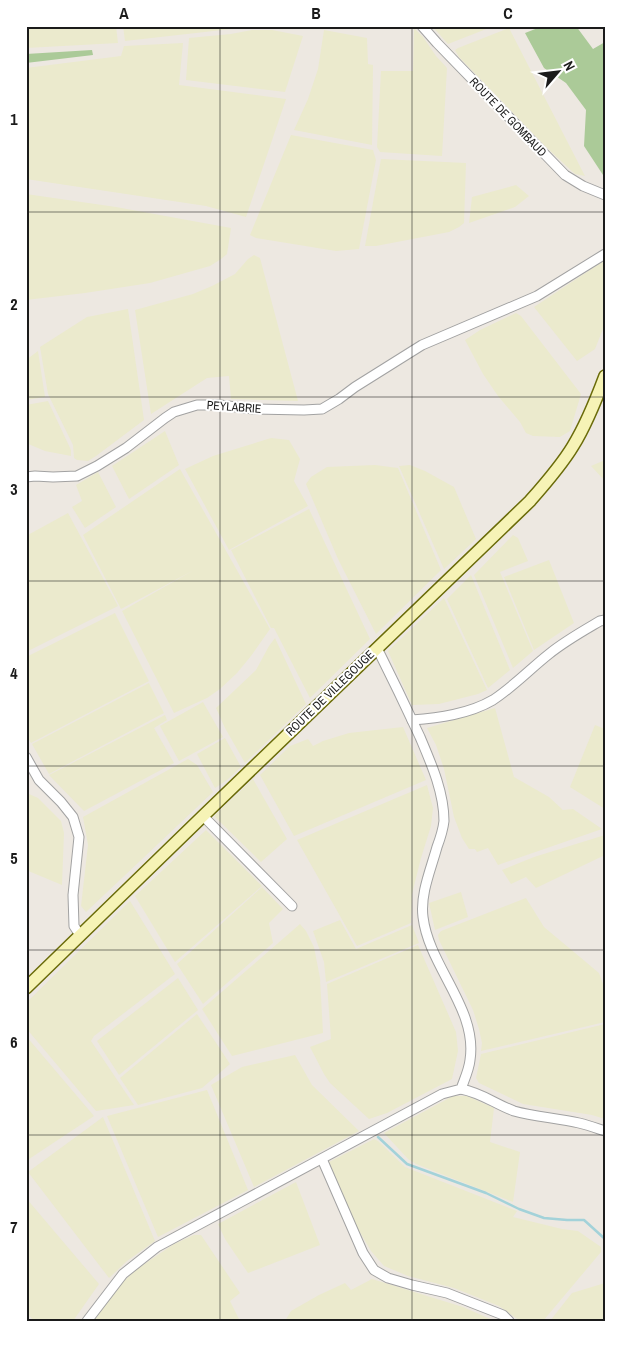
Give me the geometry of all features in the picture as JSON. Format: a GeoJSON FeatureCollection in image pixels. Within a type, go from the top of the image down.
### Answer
{"type":"FeatureCollection","features":[{"type":"Feature","properties":{"kind":"street","name":"ROUTE DE GOMBAUD"},"geometry":{"type":"LineString","coordinates":[[422,26],[565,175],[583,186],[605,195]]}},
{"type":"Feature","properties":{"kind":"street","name":"PEYLABRIE"},"geometry":{"type":"LineString","coordinates":[[26,477],[77,476],[126,448],[174,412],[197,404],[253,409],[304,410],[322,408],[422,345],[537,296],[605,254]]}},
{"type":"Feature","properties":{"kind":"street","name":"ROUTE DE VILLEGOUGE"},"geometry":{"type":"LineString","coordinates":[[26,988],[530,501],[572,448],[582,431],[605,376]]}},
{"type":"Feature","properties":{"kind":"street"},"geometry":{"type":"LineString","coordinates":[[412,720],[463,712],[492,700],[558,647],[600,621],[605,620]]}},
{"type":"Feature","properties":{"kind":"street"},"geometry":{"type":"LineString","coordinates":[[377,648],[430,760],[443,808],[443,830],[427,883],[423,903],[423,916],[427,934],[436,958],[468,1027],[470,1061],[461,1089]]}},
{"type":"Feature","properties":{"kind":"street"},"geometry":{"type":"LineString","coordinates":[[26,756],[39,780],[73,817],[79,837],[73,894],[74,926],[80,935]]}},
{"type":"Feature","properties":{"kind":"street"},"geometry":{"type":"LineString","coordinates":[[203,816],[292,906]]}},
{"type":"Feature","properties":{"kind":"street"},"geometry":{"type":"LineString","coordinates":[[87,1321],[123,1274],[157,1247],[442,1094],[461,1089],[471,1091],[514,1110],[546,1118],[580,1123],[605,1131]]}},
{"type":"Feature","properties":{"kind":"street"},"geometry":{"type":"LineString","coordinates":[[322,1159],[363,1254],[374,1270],[388,1278],[447,1293],[503,1315],[509,1321]]}},
{"type":"Feature","properties":{"kind":"green space"},"geometry":{"type":"Polygon","coordinates":[[[26,26],[116,26],[118,43],[26,48],[26,26]]]}},
{"type":"Feature","properties":{"kind":"green space"},"geometry":{"type":"Polygon","coordinates":[[[123,26],[240,26],[240,28],[125,41],[123,26]]]}},
{"type":"Feature","properties":{"kind":"green space"},"geometry":{"type":"Polygon","coordinates":[[[432,26],[494,26],[448,44],[432,26]]]}},
{"type":"Feature","properties":{"kind":"green space"},"geometry":{"type":"Polygon","coordinates":[[[543,26],[576,26],[593,49],[605,42],[605,178],[584,146],[586,110],[566,83],[544,68],[525,33],[543,26]]]}},
{"type":"Feature","properties":{"kind":"green space"},"geometry":{"type":"Polygon","coordinates":[[[414,28],[447,68],[442,156],[380,152],[377,147],[381,71],[413,71],[414,28]]]}},
{"type":"Feature","properties":{"kind":"green space"},"geometry":{"type":"Polygon","coordinates":[[[509,28],[585,176],[575,174],[547,148],[459,57],[455,50],[509,28]]]}},
{"type":"Feature","properties":{"kind":"green space"},"geometry":{"type":"Polygon","coordinates":[[[252,30],[272,30],[303,36],[285,92],[186,80],[189,38],[252,30]]]}},
{"type":"Feature","properties":{"kind":"green space"},"geometry":{"type":"Polygon","coordinates":[[[324,30],[367,38],[368,64],[373,65],[372,145],[294,130],[308,99],[318,69],[324,30]]]}},
{"type":"Feature","properties":{"kind":"green space"},"geometry":{"type":"Polygon","coordinates":[[[183,43],[179,85],[286,99],[246,217],[206,206],[26,179],[26,68],[121,56],[124,46],[183,43]]]}},
{"type":"Feature","properties":{"kind":"green space"},"geometry":{"type":"Polygon","coordinates":[[[92,50],[93,55],[26,63],[26,54],[92,50]]]}},
{"type":"Feature","properties":{"kind":"green space"},"geometry":{"type":"Polygon","coordinates":[[[291,135],[373,150],[376,160],[359,249],[336,251],[256,238],[250,235],[291,135]]]}},
{"type":"Feature","properties":{"kind":"green space"},"geometry":{"type":"Polygon","coordinates":[[[381,159],[466,163],[464,223],[449,232],[376,246],[365,246],[381,159]]]}},
{"type":"Feature","properties":{"kind":"green space"},"geometry":{"type":"Polygon","coordinates":[[[516,185],[529,196],[515,207],[469,223],[472,197],[516,185]]]}},
{"type":"Feature","properties":{"kind":"green space"},"geometry":{"type":"Polygon","coordinates":[[[26,194],[116,207],[231,228],[227,254],[210,266],[150,283],[26,300],[26,194]]]}},
{"type":"Feature","properties":{"kind":"green space"},"geometry":{"type":"Polygon","coordinates":[[[254,255],[260,258],[298,401],[231,399],[229,376],[207,378],[151,414],[135,310],[193,294],[212,286],[235,274],[254,255]]]}},
{"type":"Feature","properties":{"kind":"green space"},"geometry":{"type":"Polygon","coordinates":[[[605,260],[605,324],[595,349],[577,361],[534,307],[605,260]]]}},
{"type":"Feature","properties":{"kind":"green space"},"geometry":{"type":"Polygon","coordinates":[[[128,309],[144,420],[88,461],[77,460],[74,458],[73,445],[48,394],[40,347],[87,317],[128,309]]]}},
{"type":"Feature","properties":{"kind":"green space"},"geometry":{"type":"Polygon","coordinates":[[[516,313],[521,316],[581,394],[570,431],[560,437],[533,436],[526,433],[520,422],[498,396],[483,374],[465,340],[480,330],[516,313]]]}},
{"type":"Feature","properties":{"kind":"green space"},"geometry":{"type":"Polygon","coordinates":[[[38,351],[45,397],[26,400],[26,360],[38,351]]]}},
{"type":"Feature","properties":{"kind":"green space"},"geometry":{"type":"Polygon","coordinates":[[[48,401],[71,450],[71,456],[45,451],[26,443],[26,405],[48,401]]]}},
{"type":"Feature","properties":{"kind":"green space"},"geometry":{"type":"Polygon","coordinates":[[[165,431],[179,465],[129,499],[112,466],[165,431]]]}},
{"type":"Feature","properties":{"kind":"green space"},"geometry":{"type":"Polygon","coordinates":[[[271,438],[289,440],[300,459],[294,481],[308,506],[229,550],[185,469],[213,456],[271,438]]]}},
{"type":"Feature","properties":{"kind":"green space"},"geometry":{"type":"Polygon","coordinates":[[[605,460],[605,481],[591,466],[605,460]]]}},
{"type":"Feature","properties":{"kind":"green space"},"geometry":{"type":"Polygon","coordinates":[[[375,465],[398,468],[441,570],[376,634],[338,559],[306,484],[311,477],[327,467],[375,465]]]}},
{"type":"Feature","properties":{"kind":"green space"},"geometry":{"type":"Polygon","coordinates":[[[410,465],[454,487],[476,539],[444,569],[399,466],[410,465]]]}},
{"type":"Feature","properties":{"kind":"green space"},"geometry":{"type":"Polygon","coordinates":[[[180,469],[270,629],[237,673],[220,689],[207,698],[174,713],[122,611],[194,570],[121,609],[83,535],[180,469]]]}},
{"type":"Feature","properties":{"kind":"green space"},"geometry":{"type":"Polygon","coordinates":[[[98,472],[116,507],[85,528],[72,507],[82,501],[76,485],[98,472]]]}},
{"type":"Feature","properties":{"kind":"green space"},"geometry":{"type":"Polygon","coordinates":[[[309,509],[370,639],[310,698],[231,550],[309,509]]]}},
{"type":"Feature","properties":{"kind":"green space"},"geometry":{"type":"Polygon","coordinates":[[[68,513],[118,606],[26,652],[26,536],[68,513]]]}},
{"type":"Feature","properties":{"kind":"green space"},"geometry":{"type":"Polygon","coordinates":[[[513,535],[518,538],[528,561],[500,572],[533,651],[513,668],[474,575],[513,535]]]}},
{"type":"Feature","properties":{"kind":"green space"},"geometry":{"type":"Polygon","coordinates":[[[549,560],[574,623],[534,650],[504,577],[549,560]]]}},
{"type":"Feature","properties":{"kind":"green space"},"geometry":{"type":"Polygon","coordinates":[[[471,575],[510,670],[488,688],[447,599],[471,575]]]}},
{"type":"Feature","properties":{"kind":"green space"},"geometry":{"type":"Polygon","coordinates":[[[444,598],[487,690],[439,704],[412,705],[388,651],[444,598]]]}},
{"type":"Feature","properties":{"kind":"green space"},"geometry":{"type":"Polygon","coordinates":[[[115,613],[149,681],[31,743],[26,735],[26,657],[115,613]]]}},
{"type":"Feature","properties":{"kind":"green space"},"geometry":{"type":"Polygon","coordinates":[[[275,638],[306,704],[245,763],[216,708],[256,670],[275,638]]]}},
{"type":"Feature","properties":{"kind":"green space"},"geometry":{"type":"Polygon","coordinates":[[[149,683],[164,713],[49,774],[32,744],[149,683]]]}},
{"type":"Feature","properties":{"kind":"green space"},"geometry":{"type":"Polygon","coordinates":[[[203,702],[223,737],[179,761],[160,726],[203,702]]]}},
{"type":"Feature","properties":{"kind":"green space"},"geometry":{"type":"Polygon","coordinates":[[[495,708],[514,777],[549,797],[563,810],[573,809],[602,829],[498,865],[488,848],[477,852],[475,849],[469,849],[462,838],[454,817],[444,769],[436,745],[427,728],[495,708]]]}},
{"type":"Feature","properties":{"kind":"green space"},"geometry":{"type":"Polygon","coordinates":[[[165,715],[167,720],[154,728],[174,763],[84,811],[49,775],[165,715]]]}},
{"type":"Feature","properties":{"kind":"green space"},"geometry":{"type":"Polygon","coordinates":[[[595,725],[605,729],[605,809],[570,787],[595,725]]]}},
{"type":"Feature","properties":{"kind":"green space"},"geometry":{"type":"Polygon","coordinates":[[[403,727],[426,780],[294,836],[260,775],[290,746],[308,739],[313,746],[349,733],[403,727]]]}},
{"type":"Feature","properties":{"kind":"green space"},"geometry":{"type":"Polygon","coordinates":[[[225,738],[241,767],[215,788],[197,754],[225,738]]]}},
{"type":"Feature","properties":{"kind":"green space"},"geometry":{"type":"Polygon","coordinates":[[[188,759],[197,765],[213,792],[86,912],[81,906],[88,845],[83,817],[188,759]]]}},
{"type":"Feature","properties":{"kind":"green space"},"geometry":{"type":"Polygon","coordinates":[[[253,779],[287,839],[261,862],[214,816],[253,779]]]}},
{"type":"Feature","properties":{"kind":"green space"},"geometry":{"type":"Polygon","coordinates":[[[427,785],[433,808],[431,826],[412,894],[411,923],[357,946],[297,840],[427,785]]]}},
{"type":"Feature","properties":{"kind":"green space"},"geometry":{"type":"Polygon","coordinates":[[[29,794],[38,798],[61,821],[64,833],[62,885],[26,870],[26,797],[29,794]]]}},
{"type":"Feature","properties":{"kind":"green space"},"geometry":{"type":"Polygon","coordinates":[[[206,830],[262,886],[175,962],[135,896],[206,830]]]}},
{"type":"Feature","properties":{"kind":"green space"},"geometry":{"type":"Polygon","coordinates":[[[605,835],[605,855],[536,888],[526,877],[511,884],[502,870],[534,857],[605,835]]]}},
{"type":"Feature","properties":{"kind":"green space"},"geometry":{"type":"Polygon","coordinates":[[[262,887],[283,909],[269,923],[273,943],[203,1004],[177,964],[262,887]]]}},
{"type":"Feature","properties":{"kind":"green space"},"geometry":{"type":"Polygon","coordinates":[[[461,892],[468,917],[435,930],[429,903],[461,892]]]}},
{"type":"Feature","properties":{"kind":"green space"},"geometry":{"type":"Polygon","coordinates":[[[526,898],[544,927],[599,973],[603,984],[605,983],[605,1022],[481,1051],[482,1043],[473,1010],[438,935],[441,931],[526,898]]]}},
{"type":"Feature","properties":{"kind":"green space"},"geometry":{"type":"Polygon","coordinates":[[[130,901],[175,974],[94,1036],[91,1041],[134,1105],[96,1111],[26,1028],[26,1003],[130,901]]]}},
{"type":"Feature","properties":{"kind":"green space"},"geometry":{"type":"Polygon","coordinates":[[[340,920],[356,949],[412,925],[419,943],[326,982],[324,962],[313,931],[340,920]]]}},
{"type":"Feature","properties":{"kind":"green space"},"geometry":{"type":"Polygon","coordinates":[[[300,924],[314,947],[320,978],[323,1033],[232,1056],[202,1009],[300,924]]]}},
{"type":"Feature","properties":{"kind":"green space"},"geometry":{"type":"Polygon","coordinates":[[[418,945],[456,1032],[458,1051],[452,1079],[387,1113],[369,1119],[330,1083],[310,1047],[331,1039],[327,984],[418,945]]]}},
{"type":"Feature","properties":{"kind":"green space"},"geometry":{"type":"Polygon","coordinates":[[[178,978],[198,1010],[119,1075],[97,1041],[178,978]]]}},
{"type":"Feature","properties":{"kind":"green space"},"geometry":{"type":"Polygon","coordinates":[[[197,1014],[230,1064],[202,1088],[138,1105],[120,1078],[197,1014]]]}},
{"type":"Feature","properties":{"kind":"green space"},"geometry":{"type":"Polygon","coordinates":[[[605,1024],[605,1119],[592,1115],[523,1104],[479,1083],[476,1078],[481,1054],[605,1024]]]}},
{"type":"Feature","properties":{"kind":"green space"},"geometry":{"type":"Polygon","coordinates":[[[26,1036],[94,1116],[26,1161],[26,1036]]]}},
{"type":"Feature","properties":{"kind":"green space"},"geometry":{"type":"Polygon","coordinates":[[[295,1055],[312,1085],[359,1131],[254,1187],[211,1085],[242,1067],[295,1055]]]}},
{"type":"Feature","properties":{"kind":"green space"},"geometry":{"type":"Polygon","coordinates":[[[207,1090],[248,1190],[158,1237],[107,1116],[207,1090]]]}},
{"type":"Feature","properties":{"kind":"green space"},"geometry":{"type":"Polygon","coordinates":[[[453,1096],[467,1096],[494,1108],[490,1142],[520,1152],[513,1202],[416,1164],[408,1159],[384,1133],[453,1096]]]}},
{"type":"Feature","properties":{"kind":"green space"},"geometry":{"type":"Polygon","coordinates":[[[103,1117],[155,1241],[127,1261],[109,1278],[28,1172],[103,1117]]]}},
{"type":"Feature","properties":{"kind":"green space"},"geometry":{"type":"Polygon","coordinates":[[[374,1139],[405,1167],[517,1211],[513,1217],[578,1231],[601,1247],[601,1252],[543,1321],[520,1321],[499,1306],[454,1288],[408,1276],[384,1266],[371,1251],[354,1222],[329,1162],[374,1139]]]}},
{"type":"Feature","properties":{"kind":"green space"},"geometry":{"type":"Polygon","coordinates":[[[296,1182],[320,1245],[248,1273],[225,1239],[218,1224],[296,1182]]]}},
{"type":"Feature","properties":{"kind":"green space"},"geometry":{"type":"Polygon","coordinates":[[[26,1198],[99,1284],[73,1321],[34,1321],[26,1312],[26,1198]]]}},
{"type":"Feature","properties":{"kind":"green space"},"geometry":{"type":"Polygon","coordinates":[[[194,1235],[201,1235],[240,1293],[230,1301],[240,1321],[97,1321],[95,1319],[116,1288],[137,1269],[174,1244],[194,1235]]]}},
{"type":"Feature","properties":{"kind":"green space"},"geometry":{"type":"Polygon","coordinates":[[[372,1279],[463,1307],[495,1321],[285,1321],[291,1311],[319,1295],[345,1283],[351,1290],[372,1279]]]}},
{"type":"Feature","properties":{"kind":"green space"},"geometry":{"type":"Polygon","coordinates":[[[605,1283],[605,1321],[550,1321],[572,1293],[605,1283]]]}},
{"type":"Feature","properties":{"kind":"waterway"},"geometry":{"type":"LineString","coordinates":[[378,1137],[407,1164],[486,1193],[519,1209],[544,1218],[584,1220],[605,1239]]}}]}
